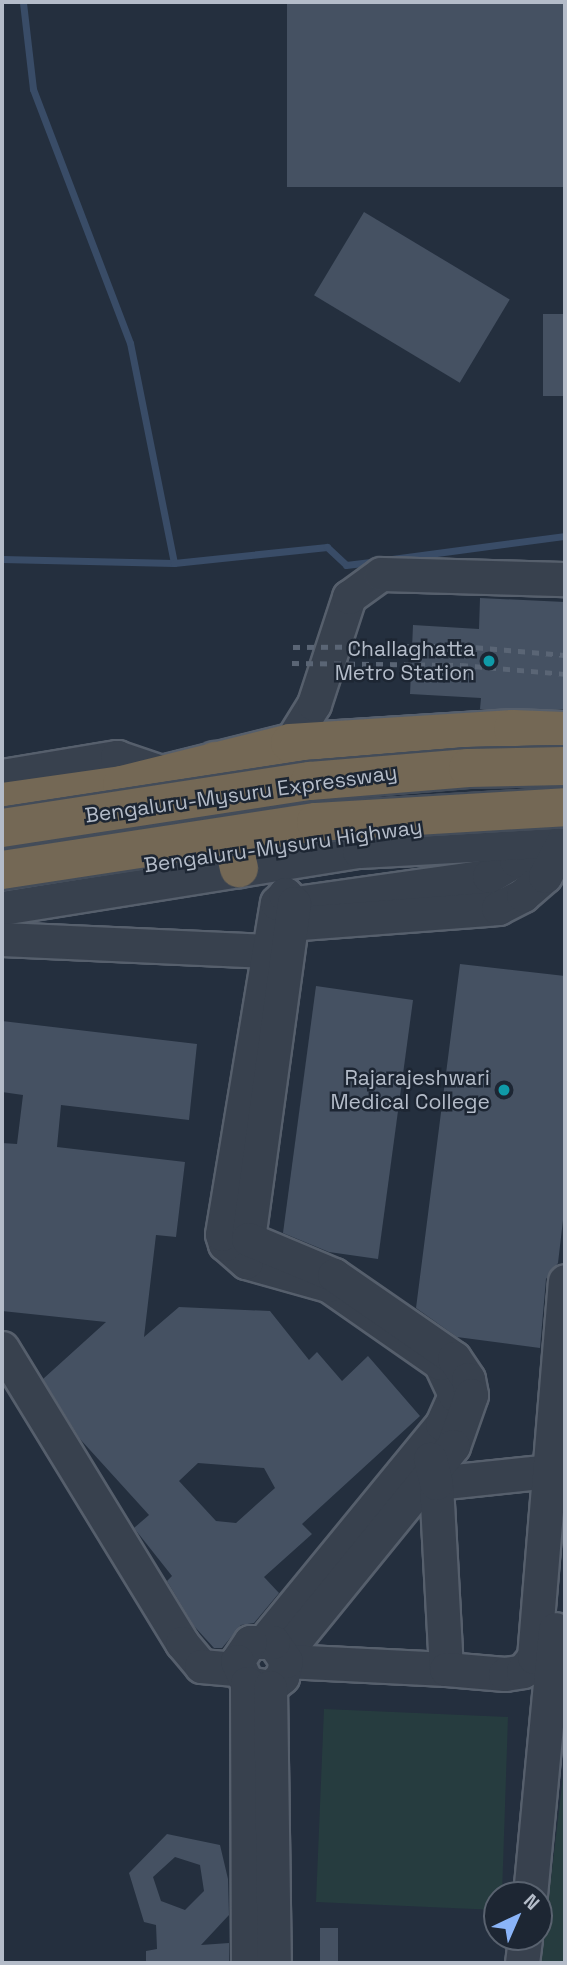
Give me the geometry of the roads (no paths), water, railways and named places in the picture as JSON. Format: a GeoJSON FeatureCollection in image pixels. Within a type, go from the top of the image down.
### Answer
{"type":"FeatureCollection","features":[{"type":"Feature","properties":{"kind":"highway","name":"Bengaluru-Mysuru Expressway"},"geometry":{"type":"LineString","coordinates":[[2,802],[167,774],[290,743],[513,729],[565,731]]}},
{"type":"Feature","properties":{"kind":"highway"},"geometry":{"type":"LineString","coordinates":[[215,761],[237,859]]}},
{"type":"Feature","properties":{"kind":"highway","name":"Bengaluru-Mysuru Expressway"},"geometry":{"type":"LineString","coordinates":[[2,828],[310,781],[468,768],[565,766]]}},
{"type":"Feature","properties":{"kind":"highway"},"geometry":{"type":"LineString","coordinates":[[2,870],[316,822],[470,809],[558,830]]}},
{"type":"Feature","properties":{"kind":"highway","name":"Bengaluru-Mysuru Highway"},"geometry":{"type":"LineString","coordinates":[[2,888],[237,859],[449,824],[558,830]]}},
{"type":"Feature","properties":{"kind":"street"},"geometry":{"type":"LineString","coordinates":[[290,743],[314,704],[349,597],[381,575],[565,579]]}},
{"type":"Feature","properties":{"kind":"street","name":"Bengaluru-Mysuru Expressway"},"geometry":{"type":"LineString","coordinates":[[2,776],[117,757],[167,774]]}},
{"type":"Feature","properties":{"kind":"street"},"geometry":{"type":"LineString","coordinates":[[2,939],[282,926],[498,908],[538,883],[556,860],[558,830]]}},
{"type":"Feature","properties":{"kind":"street"},"geometry":{"type":"LineString","coordinates":[[2,908],[237,859]]}},
{"type":"Feature","properties":{"kind":"street"},"geometry":{"type":"LineString","coordinates":[[248,1963],[265,1666],[460,1433],[469,1408],[468,1379],[454,1358],[331,1280],[246,1262],[230,1251],[222,1234],[282,926]]}},
{"type":"Feature","properties":{"kind":"street"},"geometry":{"type":"LineString","coordinates":[[2,1348],[182,1643],[201,1666],[446,1669],[505,1674],[523,1671],[534,1657],[565,1281]]}},
{"type":"Feature","properties":{"kind":"street"},"geometry":{"type":"LineString","coordinates":[[431,1465],[551,1471]]}},
{"type":"Feature","properties":{"kind":"street"},"geometry":{"type":"LineString","coordinates":[[431,1465],[446,1669]]}},
{"type":"Feature","properties":{"kind":"street"},"geometry":{"type":"LineString","coordinates":[[531,1881],[565,1543]]}},
{"type":"Feature","properties":{"kind":"street"},"geometry":{"type":"LineString","coordinates":[[265,1666],[274,1963]]}},
{"type":"Feature","properties":{"kind":"waterway"},"geometry":{"type":"LineString","coordinates":[[2,559],[174,563],[130,343],[33,89],[23,2]]}},
{"type":"Feature","properties":{"kind":"waterway"},"geometry":{"type":"LineString","coordinates":[[392,559],[565,536]]}},
{"type":"Feature","properties":{"kind":"waterway"},"geometry":{"type":"LineString","coordinates":[[174,563],[327,547],[346,565],[377,561]]}},
{"type":"Feature","properties":{"kind":"railway"},"geometry":{"type":"LineString","coordinates":[[293,647],[462,646],[565,655]]}},
{"type":"Feature","properties":{"kind":"railway"},"geometry":{"type":"LineString","coordinates":[[292,663],[461,665],[565,674]]}},
{"type":"Feature","properties":{"kind":"place","name":"Challaghatta Metro Station"},"geometry":{"type":"Point","coordinates":[489,661]}},
{"type":"Feature","properties":{"kind":"place","name":"Rajarajeshwari Medical College"},"geometry":{"type":"Point","coordinates":[504,1090]}}]}
